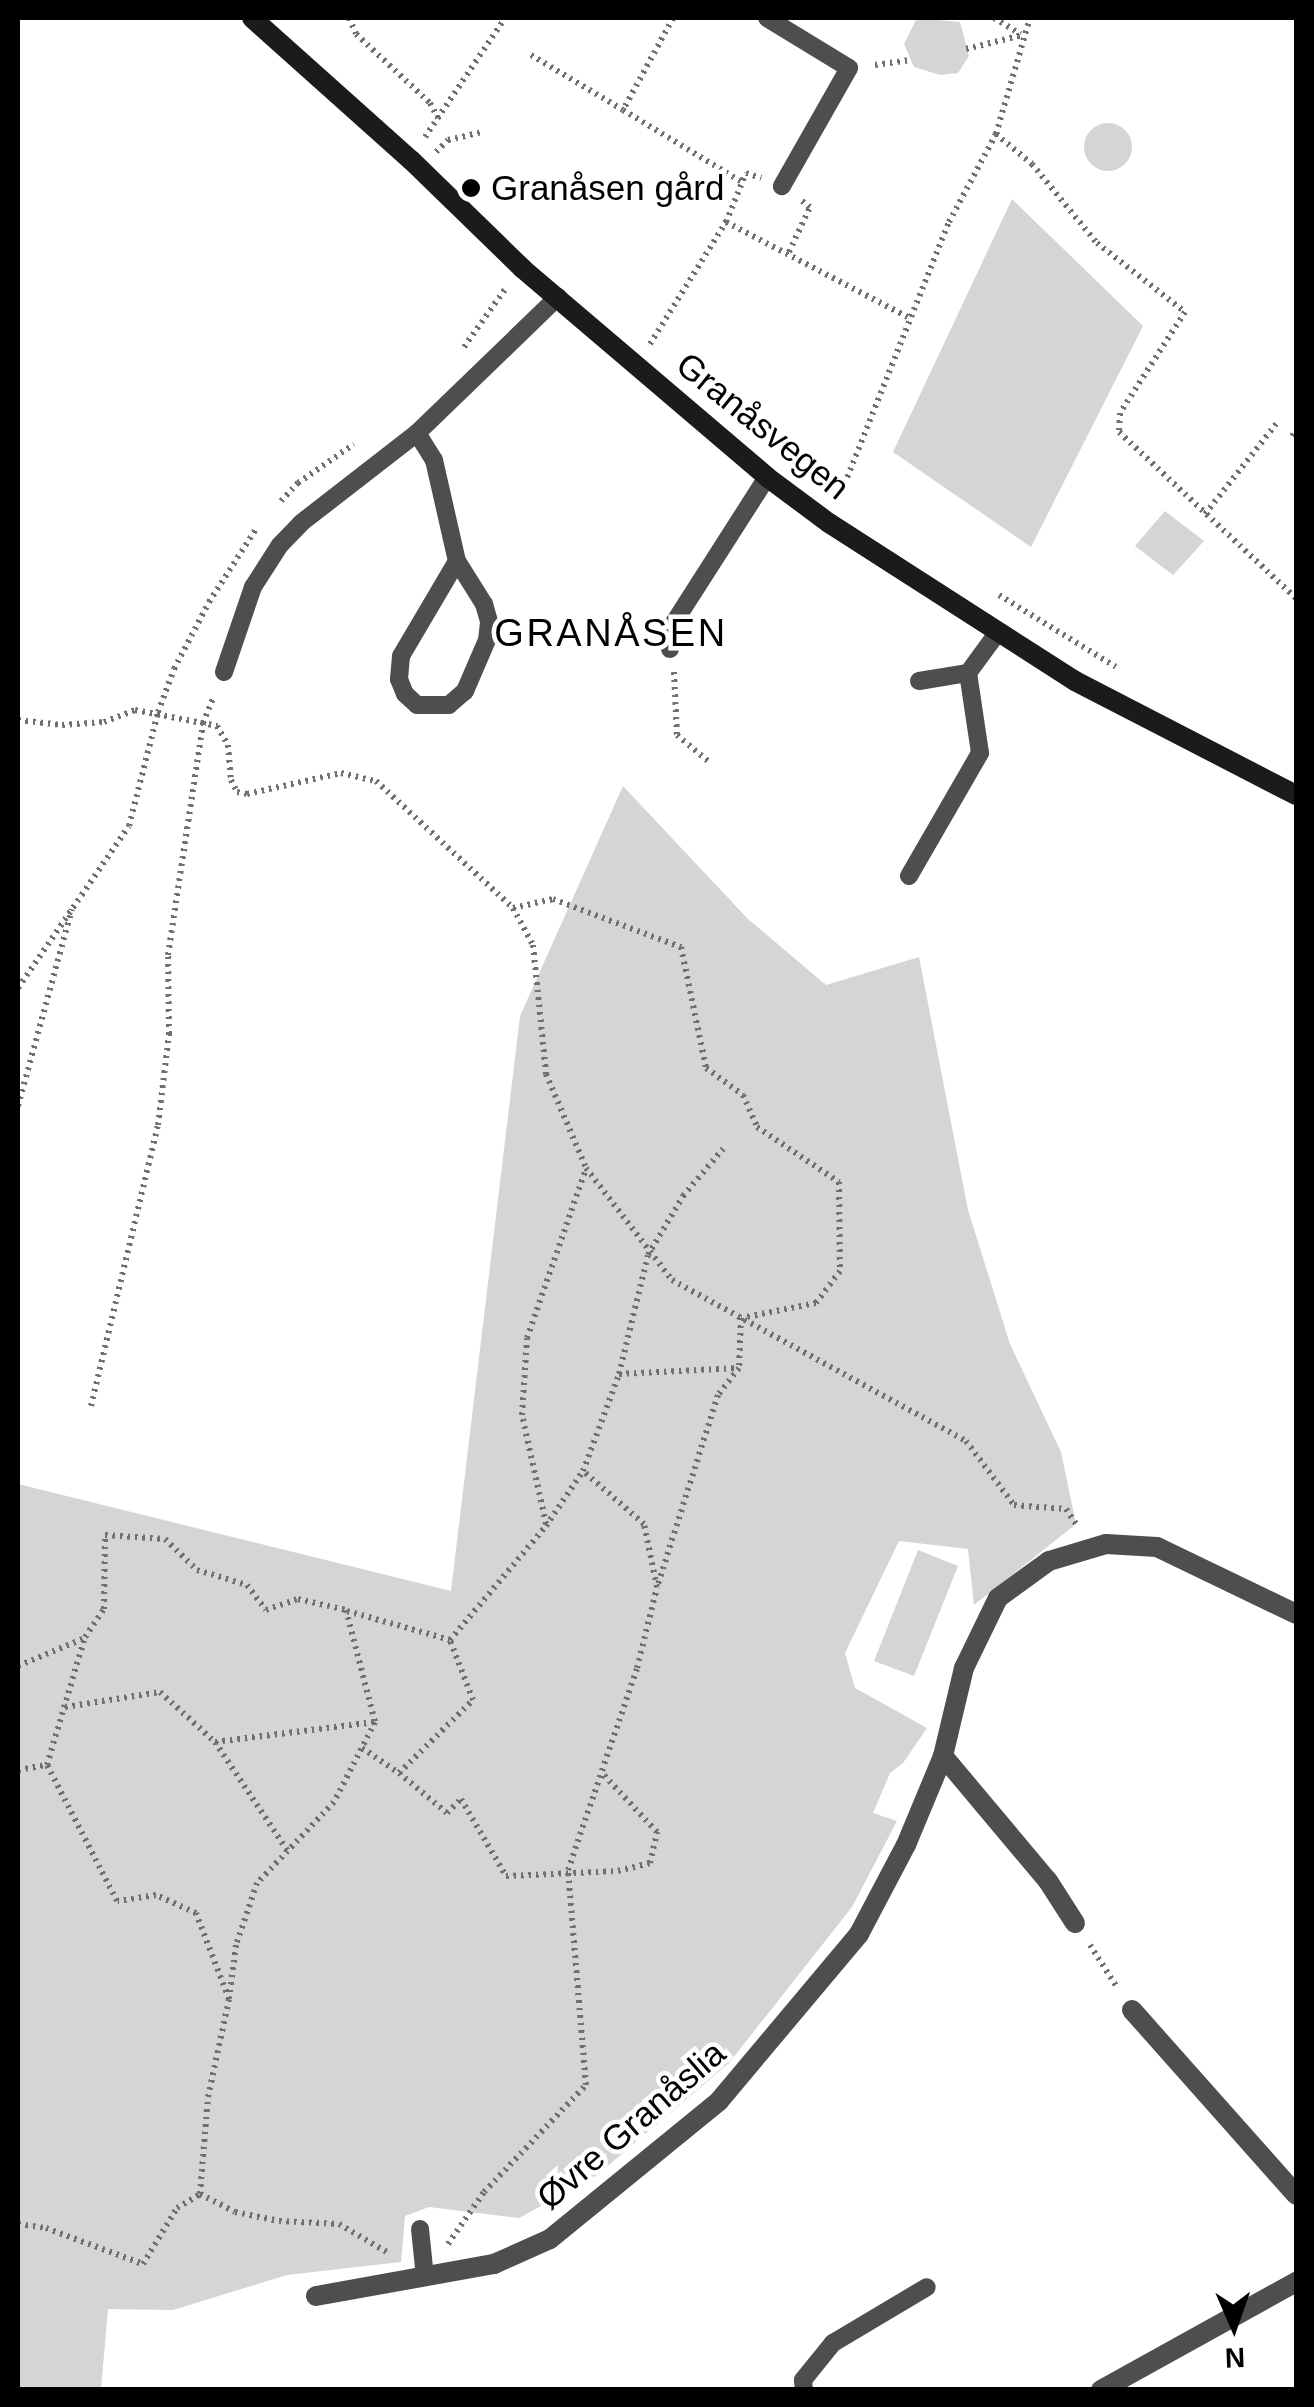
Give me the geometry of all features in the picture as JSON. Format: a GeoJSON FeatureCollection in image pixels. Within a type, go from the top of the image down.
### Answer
{"type":"FeatureCollection","features":[{"type":"Feature","properties":{"kind":"street","name":"Granåsvegen"},"geometry":{"type":"LineString","coordinates":[[252,18],[558,297],[767,476],[829,523],[1076,681],[1296,795]]}},
{"type":"Feature","properties":{"kind":"street","name":"Øvre Granåslia"},"geometry":{"type":"LineString","coordinates":[[316,2296],[494,2264],[550,2239],[719,2101],[859,1934],[906,1845],[942,1756],[964,1668],[998,1598],[1049,1561],[1091,1546],[1157,1547],[1296,1614]]}},
{"type":"Feature","properties":{"kind":"street"},"geometry":{"type":"LineString","coordinates":[[942,1756],[1048,1881],[1075,1923]]}},
{"type":"Feature","properties":{"kind":"street"},"geometry":{"type":"LineString","coordinates":[[1132,2010],[1296,2195]]}},
{"type":"Feature","properties":{"kind":"street"},"geometry":{"type":"LineString","coordinates":[[1101,2390],[1296,2282]]}},
{"type":"Feature","properties":{"kind":"lane"},"geometry":{"type":"LineString","coordinates":[[767,18],[849,68],[782,186]]}},
{"type":"Feature","properties":{"kind":"lane"},"geometry":{"type":"LineString","coordinates":[[224,672],[253,587],[280,545],[301,522],[417,433],[558,297]]}},
{"type":"Feature","properties":{"kind":"lane"},"geometry":{"type":"LineString","coordinates":[[417,433],[434,460],[457,561],[484,604],[487,640],[465,691],[449,705],[417,705],[404,694],[399,679],[401,656],[457,561]]}},
{"type":"Feature","properties":{"kind":"lane"},"geometry":{"type":"LineString","coordinates":[[672,658],[676,621],[767,476]]}},
{"type":"Feature","properties":{"kind":"lane"},"geometry":{"type":"LineString","coordinates":[[919,681],[968,673],[998,632]]}},
{"type":"Feature","properties":{"kind":"lane"},"geometry":{"type":"LineString","coordinates":[[909,876],[980,753],[968,673]]}},
{"type":"Feature","properties":{"kind":"lane"},"geometry":{"type":"LineString","coordinates":[[420,2229],[421,2278]]}},
{"type":"Feature","properties":{"kind":"lane"},"geometry":{"type":"LineString","coordinates":[[804,2390],[803,2380],[833,2343],[927,2287]]}},
{"type":"Feature","properties":{"kind":"path"},"geometry":{"type":"LineString","coordinates":[[350,18],[356,34],[430,103],[438,118]]}},
{"type":"Feature","properties":{"kind":"path"},"geometry":{"type":"LineString","coordinates":[[484,132],[448,140],[432,157],[423,140],[505,18]]}},
{"type":"Feature","properties":{"kind":"path"},"geometry":{"type":"LineString","coordinates":[[623,110],[673,18]]}},
{"type":"Feature","properties":{"kind":"path"},"geometry":{"type":"LineString","coordinates":[[994,18],[1022,35]]}},
{"type":"Feature","properties":{"kind":"path"},"geometry":{"type":"LineString","coordinates":[[838,498],[949,222],[996,134],[1030,18]]}},
{"type":"Feature","properties":{"kind":"path"},"geometry":{"type":"LineString","coordinates":[[966,49],[1022,35]]}},
{"type":"Feature","properties":{"kind":"path"},"geometry":{"type":"LineString","coordinates":[[532,55],[742,182]]}},
{"type":"Feature","properties":{"kind":"path"},"geometry":{"type":"LineString","coordinates":[[849,68],[911,60]]}},
{"type":"Feature","properties":{"kind":"path"},"geometry":{"type":"LineString","coordinates":[[996,134],[1032,164],[1097,243],[1184,312],[1120,413],[1119,432],[1296,598]]}},
{"type":"Feature","properties":{"kind":"path"},"geometry":{"type":"LineString","coordinates":[[649,345],[726,222],[746,173]]}},
{"type":"Feature","properties":{"kind":"path"},"geometry":{"type":"LineString","coordinates":[[782,186],[810,207],[789,252]]}},
{"type":"Feature","properties":{"kind":"path"},"geometry":{"type":"LineString","coordinates":[[726,222],[908,317]]}},
{"type":"Feature","properties":{"kind":"path"},"geometry":{"type":"LineString","coordinates":[[637,333],[663,358]]}},
{"type":"Feature","properties":{"kind":"path"},"geometry":{"type":"LineString","coordinates":[[1204,514],[1276,424]]}},
{"type":"Feature","properties":{"kind":"path"},"geometry":{"type":"LineString","coordinates":[[822,488],[855,509]]}},
{"type":"Feature","properties":{"kind":"path"},"geometry":{"type":"LineString","coordinates":[[990,591],[1055,626],[1124,673]]}},
{"type":"Feature","properties":{"kind":"path"},"geometry":{"type":"LineString","coordinates":[[672,658],[677,735],[708,760]]}},
{"type":"Feature","properties":{"kind":"path"},"geometry":{"type":"LineString","coordinates":[[91,1406],[158,1126],[169,1034],[168,955],[202,723],[224,672]]}},
{"type":"Feature","properties":{"kind":"path"},"geometry":{"type":"LineString","coordinates":[[18,720],[62,725],[104,722],[135,710],[216,726],[222,733],[237,792],[248,794],[341,774],[376,781],[513,908],[533,945],[546,1074],[586,1168],[648,1254],[672,1280],[966,1440],[1014,1505],[1066,1509],[1091,1546]]}},
{"type":"Feature","properties":{"kind":"path"},"geometry":{"type":"LineString","coordinates":[[513,908],[553,899],[681,946],[706,1068],[743,1095],[757,1127],[839,1182],[840,1272],[816,1303],[741,1318]]}},
{"type":"Feature","properties":{"kind":"path"},"geometry":{"type":"LineString","coordinates":[[18,1106],[74,902]]}},
{"type":"Feature","properties":{"kind":"path"},"geometry":{"type":"LineString","coordinates":[[450,1640],[546,1526],[583,1471],[619,1374],[648,1254],[683,1196],[723,1149]]}},
{"type":"Feature","properties":{"kind":"path"},"geometry":{"type":"LineString","coordinates":[[546,1526],[522,1416],[527,1338],[586,1168]]}},
{"type":"Feature","properties":{"kind":"path"},"geometry":{"type":"LineString","coordinates":[[200,2194],[235,2212],[279,2221],[340,2224],[381,2246],[421,2278],[484,2192],[586,2085],[568,1870],[637,1668],[657,1586],[718,1395],[739,1368],[741,1318]]}},
{"type":"Feature","properties":{"kind":"path"},"geometry":{"type":"LineString","coordinates":[[619,1374],[739,1368]]}},
{"type":"Feature","properties":{"kind":"path"},"geometry":{"type":"LineString","coordinates":[[583,1471],[644,1524],[657,1586]]}},
{"type":"Feature","properties":{"kind":"path"},"geometry":{"type":"LineString","coordinates":[[229,1999],[196,1912],[156,1894],[117,1902],[46,1765],[85,1638],[104,1609],[105,1535],[165,1540],[196,1570],[247,1584],[266,1610],[298,1599],[450,1640]]}},
{"type":"Feature","properties":{"kind":"path"},"geometry":{"type":"LineString","coordinates":[[200,2194],[208,2096],[236,1945],[258,1882],[334,1802],[375,1722],[346,1610]]}},
{"type":"Feature","properties":{"kind":"path"},"geometry":{"type":"LineString","coordinates":[[18,1666],[85,1638]]}},
{"type":"Feature","properties":{"kind":"path"},"geometry":{"type":"LineString","coordinates":[[399,1773],[474,1700],[450,1640]]}},
{"type":"Feature","properties":{"kind":"path"},"geometry":{"type":"LineString","coordinates":[[64,1707],[160,1692],[215,1742],[289,1853]]}},
{"type":"Feature","properties":{"kind":"path"},"geometry":{"type":"LineString","coordinates":[[215,1742],[375,1722]]}},
{"type":"Feature","properties":{"kind":"path"},"geometry":{"type":"LineString","coordinates":[[362,1748],[447,1814],[461,1799],[506,1876],[568,1870],[618,1871],[650,1863],[658,1832],[602,1773]]}},
{"type":"Feature","properties":{"kind":"path"},"geometry":{"type":"LineString","coordinates":[[18,1770],[46,1765]]}},
{"type":"Feature","properties":{"kind":"path"},"geometry":{"type":"LineString","coordinates":[[1075,1923],[1132,2010]]}},
{"type":"Feature","properties":{"kind":"path"},"geometry":{"type":"LineString","coordinates":[[18,2224],[46,2228],[143,2264],[177,2208],[200,2194]]}},
{"type":"Feature","properties":{"kind":"shaded area"},"geometry":{"type":"Polygon","coordinates":[[[917,18],[960,22],[969,56],[958,73],[940,75],[914,67],[904,44],[917,18]]]}},
{"type":"Feature","properties":{"kind":"shaded area"},"geometry":{"type":"Polygon","coordinates":[[[1108,123],[1125,130],[1132,147],[1125,164],[1108,171],[1091,164],[1084,147],[1091,130],[1108,123]]]}},
{"type":"Feature","properties":{"kind":"shaded area"},"geometry":{"type":"Polygon","coordinates":[[[1012,199],[1143,326],[1031,547],[893,452],[1012,199]]]}},
{"type":"Feature","properties":{"kind":"shaded area"},"geometry":{"type":"Polygon","coordinates":[[[1165,511],[1204,541],[1173,575],[1135,546],[1165,511]]]}},
{"type":"Feature","properties":{"kind":"shaded area"},"geometry":{"type":"Polygon","coordinates":[[[623,786],[748,919],[826,985],[919,957],[968,1210],[1010,1344],[1061,1452],[1076,1524],[974,1605],[968,1549],[899,1541],[845,1653],[855,1688],[927,1728],[903,1763],[890,1773],[873,1813],[897,1821],[852,1907],[729,2063],[597,2175],[519,2218],[429,2207],[405,2216],[401,2262],[287,2275],[173,2310],[108,2309],[101,2389],[18,2390],[18,1484],[451,1591],[520,1016],[623,786]]]}},
{"type":"Feature","properties":{"kind":"shaded area"},"geometry":{"type":"Polygon","coordinates":[[[918,1550],[958,1566],[914,1676],[874,1661],[918,1550]]]}},
{"type":"Feature","properties":{"kind":"place","name":"Granåsen gård"},"geometry":{"type":"Point","coordinates":[471,188]}},
{"type":"Feature","properties":{"kind":"district","name":"GRANÅSEN"},"geometry":{"type":"Point","coordinates":[611,634]}}]}
